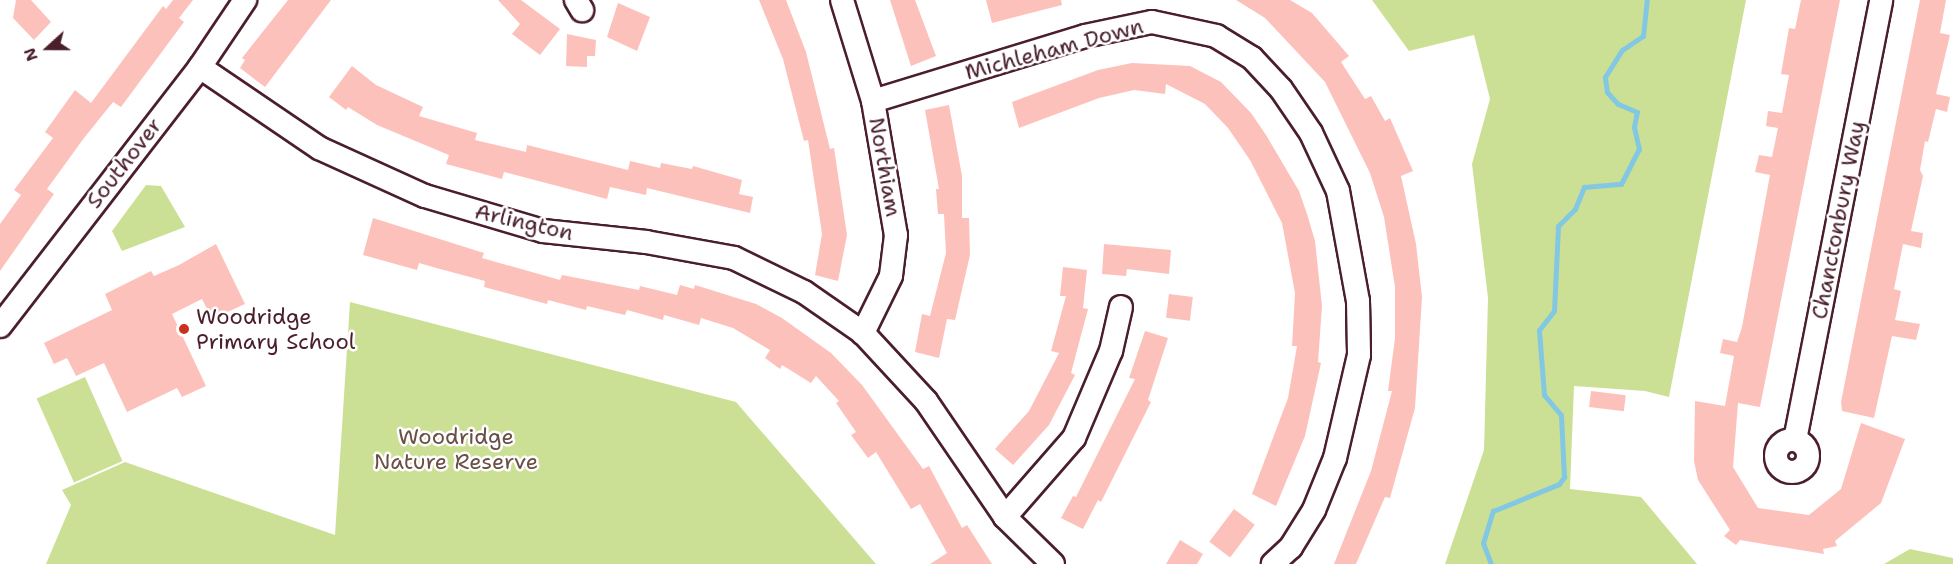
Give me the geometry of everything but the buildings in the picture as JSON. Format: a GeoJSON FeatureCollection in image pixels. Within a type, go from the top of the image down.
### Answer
{"type":"FeatureCollection","features":[{"type":"Feature","properties":{"kind":"street","name":"Southover"},"geometry":{"type":"LineString","coordinates":[[0,326],[200,67],[245,0]]}},
{"type":"Feature","properties":{"kind":"street","name":"Northiam"},"geometry":{"type":"LineString","coordinates":[[842,0],[873,101],[896,235],[891,276],[863,333]]}},
{"type":"Feature","properties":{"kind":"street","name":"Chanctonbury Way"},"geometry":{"type":"LineString","coordinates":[[1795,440],[1881,0]]}},
{"type":"Feature","properties":{"kind":"street","name":"Michleham Down"},"geometry":{"type":"LineString","coordinates":[[873,101],[1085,36],[1152,22],[1216,36],[1252,58],[1281,89],[1311,133],[1338,191],[1358,301],[1359,355],[1331,468],[1314,510],[1291,547],[1273,564]]}},
{"type":"Feature","properties":{"kind":"street","name":"Arlington"},"geometry":{"type":"LineString","coordinates":[[200,67],[319,148],[425,196],[543,231],[646,242],[734,258],[804,292],[863,333]]}},
{"type":"Feature","properties":{"kind":"street"},"geometry":{"type":"LineString","coordinates":[[1005,517],[1074,438],[1111,351],[1121,307]]}},
{"type":"Feature","properties":{"kind":"street"},"geometry":{"type":"LineString","coordinates":[[863,333],[926,401],[1005,517],[1053,564]]}},
{"type":"Feature","properties":{"kind":"green space"},"geometry":{"type":"Polygon","coordinates":[[[1372,0],[1746,0],[1669,397],[1645,391],[1574,386],[1570,489],[1641,497],[1697,564],[1445,564],[1484,450],[1488,298],[1472,164],[1490,99],[1474,35],[1409,51],[1372,0]]]}},
{"type":"Feature","properties":{"kind":"green space"},"geometry":{"type":"Polygon","coordinates":[[[146,185],[161,186],[185,227],[122,251],[112,231],[146,185]]]}},
{"type":"Feature","properties":{"kind":"green space","name":"Woodridge Nature Reserve"},"geometry":{"type":"Polygon","coordinates":[[[350,302],[736,402],[876,564],[46,564],[71,505],[62,490],[125,462],[335,535],[350,302]]]}},
{"type":"Feature","properties":{"kind":"green space"},"geometry":{"type":"Polygon","coordinates":[[[85,377],[122,461],[74,483],[37,399],[85,377]]]}},
{"type":"Feature","properties":{"kind":"green space"},"geometry":{"type":"Polygon","coordinates":[[[1910,549],[1953,558],[1953,564],[1884,564],[1910,549]]]}},
{"type":"Feature","properties":{"kind":"waterway"},"geometry":{"type":"LineString","coordinates":[[1491,564],[1483,543],[1493,511],[1559,484],[1564,477],[1561,415],[1544,395],[1539,330],[1554,311],[1558,226],[1575,209],[1584,187],[1621,184],[1639,149],[1634,127],[1637,112],[1618,104],[1607,92],[1605,77],[1622,50],[1643,36],[1647,0]]}},
{"type":"Feature","properties":{"kind":"place","name":"Woodridge Primary School"},"geometry":{"type":"Point","coordinates":[184,329]}}]}
